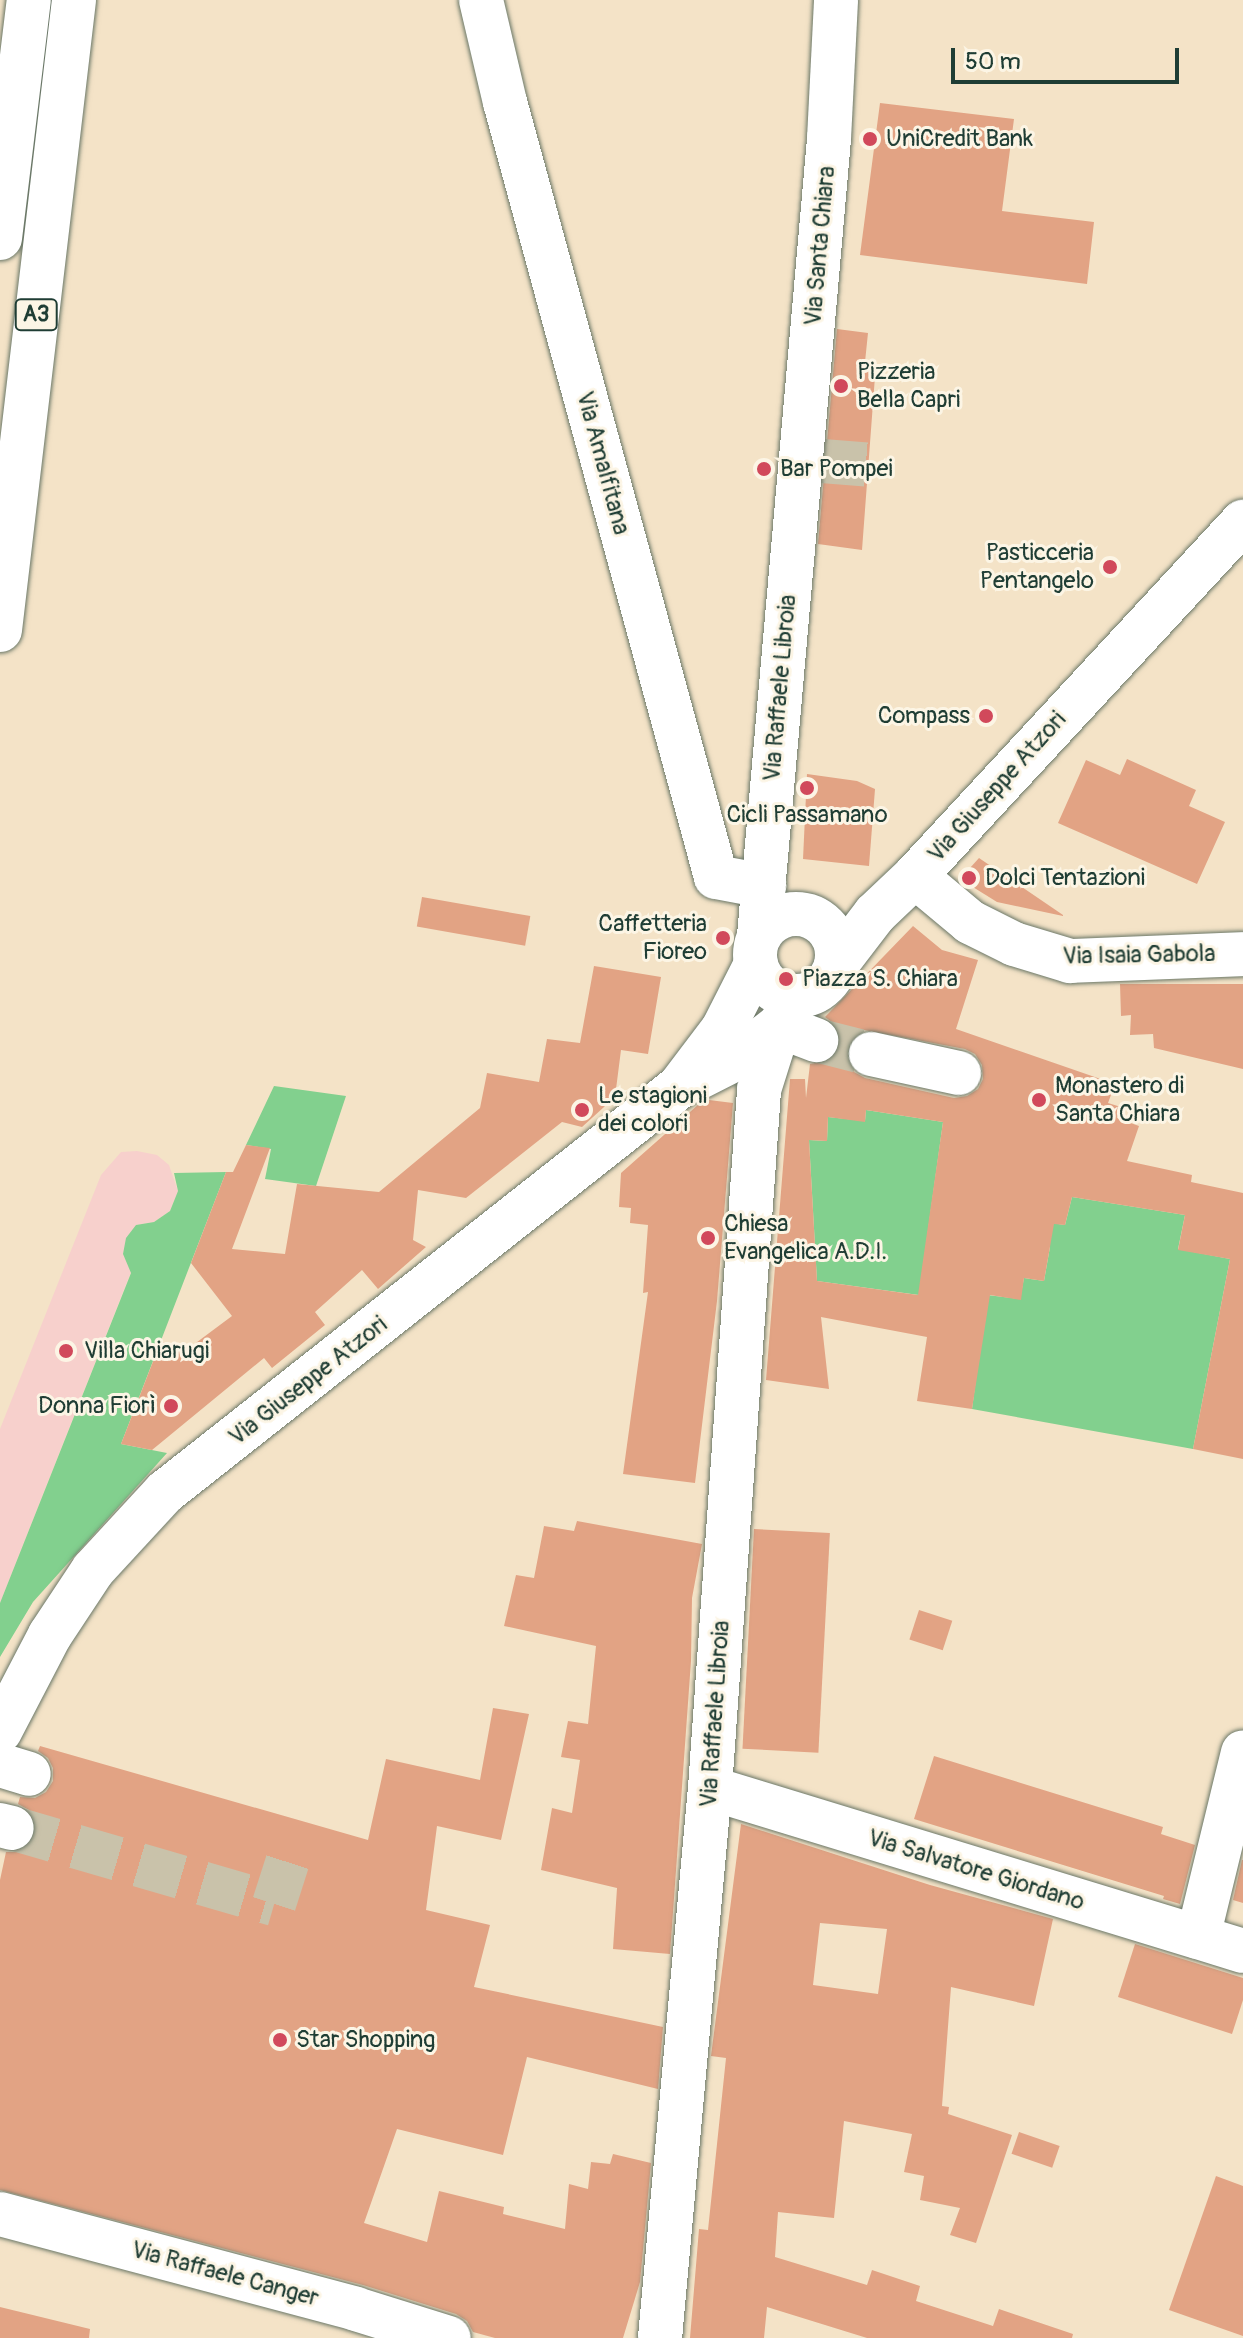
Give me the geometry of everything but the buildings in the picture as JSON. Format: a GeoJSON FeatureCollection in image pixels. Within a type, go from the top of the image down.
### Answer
{"type":"FeatureCollection","features":[{"type":"Feature","properties":{"kind":"main road"},"geometry":{"type":"LineString","coordinates":[[0,238],[29,0]]}},
{"type":"Feature","properties":{"kind":"main road","name":"A3"},"geometry":{"type":"LineString","coordinates":[[0,630],[74,0]]}},
{"type":"Feature","properties":{"kind":"main road","name":"Via Amalfitana"},"geometry":{"type":"LineString","coordinates":[[481,0],[509,117],[716,877],[775,923]]}},
{"type":"Feature","properties":{"kind":"main road","name":"Via Santa Chiara"},"geometry":{"type":"LineString","coordinates":[[807,470],[836,0]]}},
{"type":"Feature","properties":{"kind":"main road","name":"Via Raffaele Libroia"},"geometry":{"type":"LineString","coordinates":[[775,923],[807,470]]}},
{"type":"Feature","properties":{"kind":"main road","name":"Via Giuseppe Atzori"},"geometry":{"type":"LineString","coordinates":[[0,1731],[50,1635],[93,1570],[165,1492],[679,1087],[740,1058],[798,1020],[875,914],[915,876],[1116,656],[1225,560],[1243,522]]}},
{"type":"Feature","properties":{"kind":"main road","name":"Via Isaia Gabola"},"geometry":{"type":"LineString","coordinates":[[915,876],[970,922],[1014,944],[1070,961],[1243,954]]}},
{"type":"Feature","properties":{"kind":"main road"},"geometry":{"type":"LineString","coordinates":[[775,923],[875,914]]}},
{"type":"Feature","properties":{"kind":"main road"},"geometry":{"type":"LineString","coordinates":[[775,923],[828,928],[834,939],[836,965]]}},
{"type":"Feature","properties":{"kind":"main road"},"geometry":{"type":"LineString","coordinates":[[775,923],[767,984],[777,991],[798,1020]]}},
{"type":"Feature","properties":{"kind":"main road"},"geometry":{"type":"LineString","coordinates":[[740,1058],[775,923]]}},
{"type":"Feature","properties":{"kind":"main road"},"geometry":{"type":"LineString","coordinates":[[871,1054],[959,1073]]}},
{"type":"Feature","properties":{"kind":"main road","name":"Via Raffaele Libroia"},"geometry":{"type":"LineString","coordinates":[[660,2338],[710,1788],[740,1058]]}},
{"type":"Feature","properties":{"kind":"main road"},"geometry":{"type":"LineString","coordinates":[[1198,1937],[1243,1752]]}},
{"type":"Feature","properties":{"kind":"main road","name":"Via Salvatore Giordano"},"geometry":{"type":"LineString","coordinates":[[710,1788],[1243,1951]]}},
{"type":"Feature","properties":{"kind":"main road","name":"Via Raffaele Canger"},"geometry":{"type":"LineString","coordinates":[[0,2214],[356,2309],[449,2338]]}},
{"type":"Feature","properties":{"kind":"shaded area","name":"Villa Chiarugi"},"geometry":{"type":"Polygon","coordinates":[[[121,1152],[157,1155],[169,1165],[178,1191],[170,1211],[154,1222],[136,1225],[123,1254],[131,1272],[0,1603],[0,1429],[101,1175],[121,1152]]]}},
{"type":"Feature","properties":{"kind":"green space"},"geometry":{"type":"Polygon","coordinates":[[[274,1086],[346,1096],[316,1186],[265,1179],[271,1149],[246,1145],[274,1086]]]}},
{"type":"Feature","properties":{"kind":"green space"},"geometry":{"type":"Polygon","coordinates":[[[866,1110],[943,1122],[919,1295],[817,1281],[809,1140],[827,1141],[828,1117],[865,1121],[866,1110]]]}},
{"type":"Feature","properties":{"kind":"green space"},"geometry":{"type":"Polygon","coordinates":[[[226,1172],[121,1444],[167,1453],[33,1602],[0,1657],[0,1603],[131,1273],[123,1254],[126,1238],[136,1225],[154,1222],[170,1211],[178,1191],[174,1173],[226,1172]]]}},
{"type":"Feature","properties":{"kind":"green space"},"geometry":{"type":"Polygon","coordinates":[[[1072,1197],[1185,1215],[1178,1249],[1230,1259],[1193,1449],[972,1409],[987,1295],[1020,1299],[1024,1278],[1044,1281],[1050,1247],[1012,1241],[1016,1218],[1065,1225],[1072,1197]]]}},
{"type":"Feature","properties":{"kind":"tunnel"},"geometry":{"type":"LineString","coordinates":[[822,461],[873,465]]}},
{"type":"Feature","properties":{"kind":"tunnel"},"geometry":{"type":"LineString","coordinates":[[816,1040],[871,1054]]}},
{"type":"Feature","properties":{"kind":"tunnel"},"geometry":{"type":"LineString","coordinates":[[12,1828],[274,1904],[289,1857]]}},
{"type":"Feature","properties":{"kind":"place","name":"UniCredit Bank"},"geometry":{"type":"Point","coordinates":[870,139]}},
{"type":"Feature","properties":{"kind":"place","name":"Pizzeria Bella Capri"},"geometry":{"type":"Point","coordinates":[841,386]}},
{"type":"Feature","properties":{"kind":"place","name":"Bar Pompei"},"geometry":{"type":"Point","coordinates":[764,469]}},
{"type":"Feature","properties":{"kind":"place","name":"Pasticceria Pentangelo"},"geometry":{"type":"Point","coordinates":[1110,567]}},
{"type":"Feature","properties":{"kind":"place","name":"Compass"},"geometry":{"type":"Point","coordinates":[986,716]}},
{"type":"Feature","properties":{"kind":"place","name":"Cicli Passamano"},"geometry":{"type":"Point","coordinates":[807,788]}},
{"type":"Feature","properties":{"kind":"place","name":"Dolci Tentazioni"},"geometry":{"type":"Point","coordinates":[969,878]}},
{"type":"Feature","properties":{"kind":"place","name":"Caffetteria Fioreo"},"geometry":{"type":"Point","coordinates":[723,938]}},
{"type":"Feature","properties":{"kind":"place","name":"Piazza S. Chiara"},"geometry":{"type":"Point","coordinates":[786,979]}},
{"type":"Feature","properties":{"kind":"place","name":"Monastero di Santa Chiara"},"geometry":{"type":"Point","coordinates":[1039,1100]}},
{"type":"Feature","properties":{"kind":"place","name":"Le stagioni dei colori"},"geometry":{"type":"Point","coordinates":[582,1110]}},
{"type":"Feature","properties":{"kind":"place","name":"Chiesa Evangelica A.D.I."},"geometry":{"type":"Point","coordinates":[708,1238]}},
{"type":"Feature","properties":{"kind":"place","name":"Villa Chiarugi"},"geometry":{"type":"Point","coordinates":[66,1351]}},
{"type":"Feature","properties":{"kind":"place","name":"Donna Fiorì"},"geometry":{"type":"Point","coordinates":[171,1406]}},
{"type":"Feature","properties":{"kind":"place","name":"Star Shopping"},"geometry":{"type":"Point","coordinates":[280,2040]}}]}
